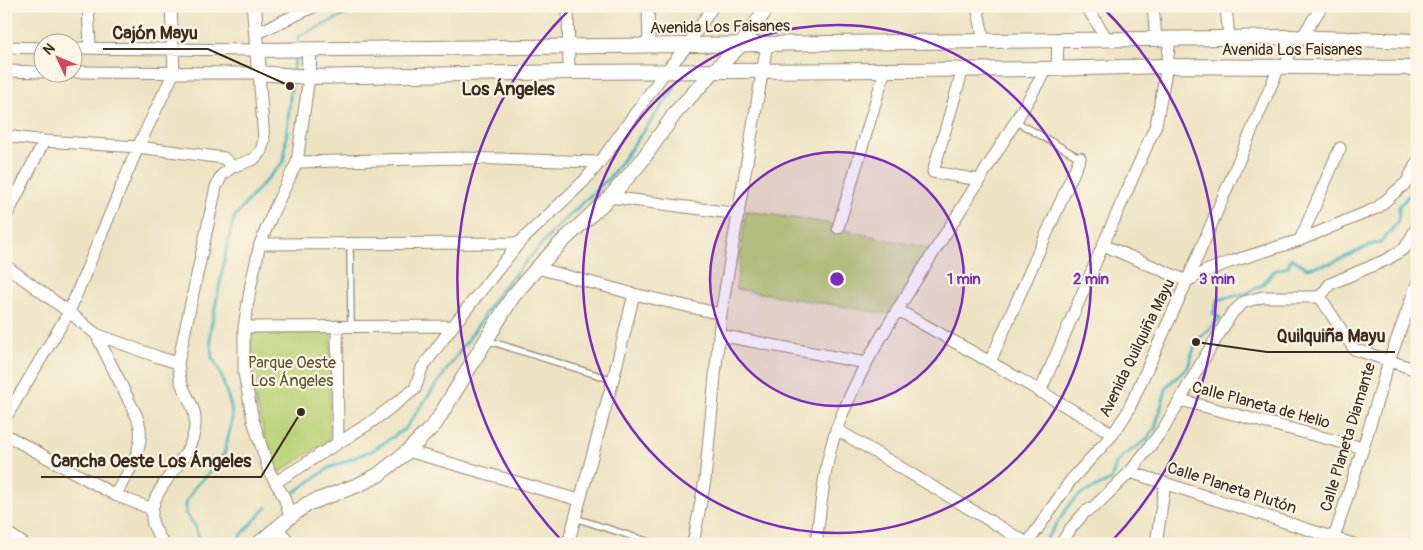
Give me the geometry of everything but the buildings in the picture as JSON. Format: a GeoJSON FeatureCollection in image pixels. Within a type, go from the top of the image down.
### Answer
{"type":"FeatureCollection","features":[{"type":"Feature","properties":{"kind":"street"},"geometry":{"type":"LineString","coordinates":[[88,6],[90,48]]}},
{"type":"Feature","properties":{"kind":"street"},"geometry":{"type":"LineString","coordinates":[[6,417],[69,312],[138,147],[174,72],[171,6]]}},
{"type":"Feature","properties":{"kind":"street"},"geometry":{"type":"LineString","coordinates":[[164,544],[153,524],[152,508],[156,496],[188,452],[194,434],[196,419],[192,404],[181,383],[178,363],[216,187],[222,174],[232,167],[254,159],[261,151],[264,140],[254,6]]}},
{"type":"Feature","properties":{"kind":"street"},"geometry":{"type":"LineString","coordinates":[[255,34],[315,6]]}},
{"type":"Feature","properties":{"kind":"street"},"geometry":{"type":"LineString","coordinates":[[568,6],[569,72]]}},
{"type":"Feature","properties":{"kind":"street"},"geometry":{"type":"LineString","coordinates":[[648,6],[648,45]]}},
{"type":"Feature","properties":{"kind":"street"},"geometry":{"type":"LineString","coordinates":[[276,482],[370,423],[415,389],[422,368],[453,326],[519,243],[584,181],[600,162],[665,72],[688,45],[712,6]]}},
{"type":"Feature","properties":{"kind":"street"},"geometry":{"type":"LineString","coordinates":[[258,544],[307,504],[378,475],[435,424],[513,296],[537,268],[610,197],[640,164],[676,112],[712,72],[742,44],[768,6]]}},
{"type":"Feature","properties":{"kind":"street"},"geometry":{"type":"LineString","coordinates":[[977,6],[984,41]]}},
{"type":"Feature","properties":{"kind":"street"},"geometry":{"type":"LineString","coordinates":[[1086,6],[1108,39]]}},
{"type":"Feature","properties":{"kind":"street"},"geometry":{"type":"LineString","coordinates":[[1040,392],[1102,245],[1156,125],[1167,66],[1163,38],[1153,6]]}},
{"type":"Feature","properties":{"kind":"street"},"geometry":{"type":"LineString","coordinates":[[1226,6],[1229,38]]}},
{"type":"Feature","properties":{"kind":"street"},"geometry":{"type":"LineString","coordinates":[[1102,245],[1187,281],[1284,67],[1295,37],[1322,6]]}},
{"type":"Feature","properties":{"kind":"street","name":"Avenida Los Faisanes"},"geometry":{"type":"LineString","coordinates":[[257,50],[1163,38],[1295,37],[1417,41]]}},
{"type":"Feature","properties":{"kind":"street"},"geometry":{"type":"LineString","coordinates":[[816,544],[828,461],[836,429],[866,363],[1051,68],[1058,40]]}},
{"type":"Feature","properties":{"kind":"street"},"geometry":{"type":"LineString","coordinates":[[694,544],[705,480],[721,314],[767,44]]}},
{"type":"Feature","properties":{"kind":"street"},"geometry":{"type":"LineString","coordinates":[[6,48],[32,48]]}},
{"type":"Feature","properties":{"kind":"street"},"geometry":{"type":"LineString","coordinates":[[82,48],[257,50]]}},
{"type":"Feature","properties":{"kind":"street"},"geometry":{"type":"LineString","coordinates":[[290,517],[284,497],[268,470],[253,420],[244,373],[244,327],[260,244],[297,162],[298,76],[301,50]]}},
{"type":"Feature","properties":{"kind":"street","name":"Avenida Los Faisanes"},"geometry":{"type":"LineString","coordinates":[[1051,68],[1167,66],[1417,68]]}},
{"type":"Feature","properties":{"kind":"street"},"geometry":{"type":"LineString","coordinates":[[82,72],[259,73],[298,76],[1051,68]]}},
{"type":"Feature","properties":{"kind":"street"},"geometry":{"type":"LineString","coordinates":[[963,69],[933,172],[980,180]]}},
{"type":"Feature","properties":{"kind":"street"},"geometry":{"type":"LineString","coordinates":[[838,228],[885,70]]}},
{"type":"Feature","properties":{"kind":"street"},"geometry":{"type":"LineString","coordinates":[[6,72],[32,72]]}},
{"type":"Feature","properties":{"kind":"street"},"geometry":{"type":"LineString","coordinates":[[6,136],[44,141],[138,147],[224,158],[232,167]]}},
{"type":"Feature","properties":{"kind":"street"},"geometry":{"type":"LineString","coordinates":[[6,217],[44,141]]}},
{"type":"Feature","properties":{"kind":"street"},"geometry":{"type":"LineString","coordinates":[[1300,240],[1340,148]]}},
{"type":"Feature","properties":{"kind":"street"},"geometry":{"type":"LineString","coordinates":[[297,162],[462,158],[600,162]]}},
{"type":"Feature","properties":{"kind":"street"},"geometry":{"type":"LineString","coordinates":[[990,362],[1080,158]]}},
{"type":"Feature","properties":{"kind":"street","name":"Avenida Quilquiña Mayu"},"geometry":{"type":"LineString","coordinates":[[1027,543],[1072,480],[1113,434],[1127,413],[1187,281],[1227,263],[1300,240],[1377,208],[1407,182],[1417,162]]}},
{"type":"Feature","properties":{"kind":"street"},"geometry":{"type":"LineString","coordinates":[[610,197],[739,214]]}},
{"type":"Feature","properties":{"kind":"street"},"geometry":{"type":"LineString","coordinates":[[1320,297],[1330,284],[1388,259],[1404,248],[1417,227]]}},
{"type":"Feature","properties":{"kind":"street"},"geometry":{"type":"LineString","coordinates":[[260,244],[519,243]]}},
{"type":"Feature","properties":{"kind":"street"},"geometry":{"type":"LineString","coordinates":[[6,266],[96,334],[178,363]]}},
{"type":"Feature","properties":{"kind":"street"},"geometry":{"type":"LineString","coordinates":[[537,268],[634,294],[721,314]]}},
{"type":"Feature","properties":{"kind":"street","name":"Calle Planeta Diamante"},"geometry":{"type":"LineString","coordinates":[[1333,541],[1389,361],[1417,284]]}},
{"type":"Feature","properties":{"kind":"street"},"geometry":{"type":"LineString","coordinates":[[568,544],[613,380],[634,294]]}},
{"type":"Feature","properties":{"kind":"street"},"geometry":{"type":"LineString","coordinates":[[1061,544],[1071,528],[1085,512],[1095,506],[1130,472],[1164,428],[1232,313],[1244,302],[1262,297],[1320,297]]}},
{"type":"Feature","properties":{"kind":"street"},"geometry":{"type":"LineString","coordinates":[[1320,297],[1354,349],[1417,370]]}},
{"type":"Feature","properties":{"kind":"street"},"geometry":{"type":"LineString","coordinates":[[898,310],[1113,434]]}},
{"type":"Feature","properties":{"kind":"street"},"geometry":{"type":"LineString","coordinates":[[337,326],[338,442]]}},
{"type":"Feature","properties":{"kind":"street"},"geometry":{"type":"LineString","coordinates":[[244,327],[453,326]]}},
{"type":"Feature","properties":{"kind":"street"},"geometry":{"type":"LineString","coordinates":[[96,334],[137,417],[141,430],[139,447],[129,472],[114,495]]}},
{"type":"Feature","properties":{"kind":"street"},"geometry":{"type":"LineString","coordinates":[[719,335],[866,363]]}},
{"type":"Feature","properties":{"kind":"street","name":"Calle Planeta de Helio"},"geometry":{"type":"LineString","coordinates":[[1180,400],[1363,448]]}},
{"type":"Feature","properties":{"kind":"street"},"geometry":{"type":"LineString","coordinates":[[836,429],[1027,543]]}},
{"type":"Feature","properties":{"kind":"street"},"geometry":{"type":"LineString","coordinates":[[6,435],[114,495],[152,508]]}},
{"type":"Feature","properties":{"kind":"street"},"geometry":{"type":"LineString","coordinates":[[408,450],[579,500]]}},
{"type":"Feature","properties":{"kind":"street","name":"Calle Planeta Plutón"},"geometry":{"type":"LineString","coordinates":[[1130,472],[1333,541],[1353,544]]}},
{"type":"Feature","properties":{"kind":"street"},"geometry":{"type":"LineString","coordinates":[[1156,544],[1165,484]]}},
{"type":"Feature","properties":{"kind":"street"},"geometry":{"type":"LineString","coordinates":[[277,528],[292,544]]}},
{"type":"Feature","properties":{"kind":"street"},"geometry":{"type":"LineString","coordinates":[[6,532],[24,544]]}},
{"type":"Feature","properties":{"kind":"lane"},"geometry":{"type":"LineString","coordinates":[[1016,122],[1080,158]]}},
{"type":"Feature","properties":{"kind":"lane"},"geometry":{"type":"LineString","coordinates":[[350,243],[351,326]]}},
{"type":"Feature","properties":{"kind":"lane"},"geometry":{"type":"LineString","coordinates":[[486,340],[613,380]]}},
{"type":"Feature","properties":{"kind":"lane"},"geometry":{"type":"LineString","coordinates":[[574,518],[656,544]]}},
{"type":"Feature","properties":{"kind":"green space"},"geometry":{"type":"Polygon","coordinates":[[[746,211],[827,223],[848,231],[927,248],[889,314],[736,289],[746,211]]]}},
{"type":"Feature","properties":{"kind":"green space","name":"Parque Oeste Los Ángeles"},"geometry":{"type":"Polygon","coordinates":[[[331,332],[329,440],[280,472],[275,470],[268,449],[253,390],[250,333],[331,332]]]}},
{"type":"Feature","properties":{"kind":"waterway"},"geometry":{"type":"LineString","coordinates":[[298,45],[299,36],[364,6]]}},
{"type":"Feature","properties":{"kind":"waterway"},"geometry":{"type":"LineString","coordinates":[[293,72],[296,54]]}},
{"type":"Feature","properties":{"kind":"waterway"},"geometry":{"type":"LineString","coordinates":[[199,544],[195,526],[186,514],[186,502],[196,486],[212,470],[224,454],[232,421],[231,406],[219,370],[212,357],[210,333],[228,242],[234,218],[284,161],[292,78]]}},
{"type":"Feature","properties":{"kind":"waterway"},"geometry":{"type":"LineString","coordinates":[[295,492],[329,468],[373,450],[405,429],[499,292],[557,227],[610,177],[675,88]]}},
{"type":"Feature","properties":{"kind":"waterway"},"geometry":{"type":"LineString","coordinates":[[1043,544],[1070,504],[1081,494],[1111,480],[1116,464],[1123,456],[1145,441],[1155,428],[1167,386],[1188,367],[1196,342],[1220,318],[1213,313],[1218,300],[1247,293],[1262,285],[1274,271],[1288,267],[1291,258],[1307,268],[1332,263],[1382,241],[1397,223],[1399,206],[1417,187]]}},
{"type":"Feature","properties":{"kind":"waterway"},"geometry":{"type":"LineString","coordinates":[[233,544],[267,507]]}},
{"type":"Feature","properties":{"kind":"place","name":"Cajón Mayu"},"geometry":{"type":"Point","coordinates":[290,86]}},
{"type":"Feature","properties":{"kind":"place","name":"Quilquiña Mayu"},"geometry":{"type":"Point","coordinates":[1196,342]}},
{"type":"Feature","properties":{"kind":"place","name":"Cancha Oeste Los Ángeles"},"geometry":{"type":"Point","coordinates":[301,412]}},
{"type":"Feature","properties":{"kind":"district","name":"Los Ángeles"},"geometry":{"type":"Point","coordinates":[508,89]}}]}
